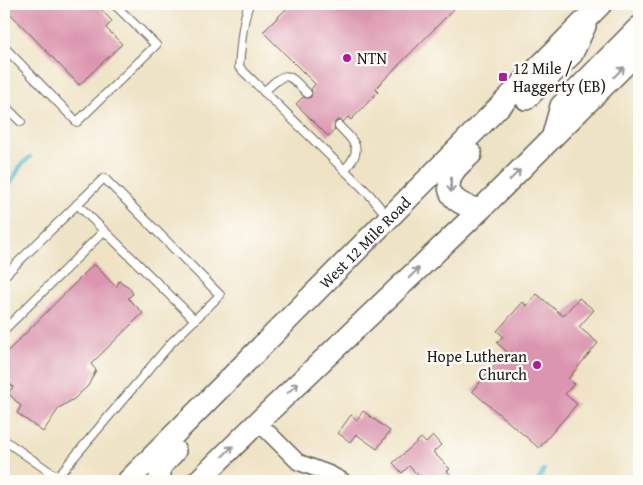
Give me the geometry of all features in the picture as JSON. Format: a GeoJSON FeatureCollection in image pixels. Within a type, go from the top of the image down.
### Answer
{"type":"FeatureCollection","features":[{"type":"Feature","properties":{"kind":"main road"},"geometry":{"type":"LineString","coordinates":[[480,210],[465,206],[455,199],[450,188],[452,175],[572,54],[590,7]]}},
{"type":"Feature","properties":{"kind":"main road","name":"West 12 Mile Road"},"geometry":{"type":"LineString","coordinates":[[128,481],[388,218],[590,7]]}},
{"type":"Feature","properties":{"kind":"main road"},"geometry":{"type":"LineString","coordinates":[[552,138],[561,106],[639,27]]}},
{"type":"Feature","properties":{"kind":"main road"},"geometry":{"type":"LineString","coordinates":[[198,481],[480,210],[639,51]]}},
{"type":"Feature","properties":{"kind":"main road"},"geometry":{"type":"LineString","coordinates":[[160,481],[159,472],[163,463],[275,350],[298,310]]}},
{"type":"Feature","properties":{"kind":"street"},"geometry":{"type":"LineString","coordinates":[[258,422],[298,462],[344,481]]}},
{"type":"Feature","properties":{"kind":"lane"},"geometry":{"type":"LineString","coordinates":[[4,47],[77,122],[156,45],[114,4]]}},
{"type":"Feature","properties":{"kind":"lane"},"geometry":{"type":"LineString","coordinates":[[249,4],[243,18],[244,27],[240,67],[369,194],[388,218]]}},
{"type":"Feature","properties":{"kind":"lane"},"geometry":{"type":"LineString","coordinates":[[264,92],[281,76],[286,75],[291,77],[307,93]]}},
{"type":"Feature","properties":{"kind":"lane"},"geometry":{"type":"LineString","coordinates":[[4,105],[21,122]]}},
{"type":"Feature","properties":{"kind":"lane"},"geometry":{"type":"LineString","coordinates":[[339,126],[353,139],[357,146],[356,155],[344,170]]}},
{"type":"Feature","properties":{"kind":"lane"},"geometry":{"type":"LineString","coordinates":[[4,276],[104,178],[220,295],[172,342],[61,479],[4,440]]}},
{"type":"Feature","properties":{"kind":"lane"},"geometry":{"type":"LineString","coordinates":[[77,204],[195,320]]}},
{"type":"Feature","properties":{"kind":"lane"},"geometry":{"type":"LineString","coordinates":[[4,330],[104,231]]}},
{"type":"Feature","properties":{"kind":"building"},"geometry":{"type":"Polygon","coordinates":[[[4,4],[96,4],[112,21],[106,28],[122,44],[79,85],[4,7],[4,4]]]}},
{"type":"Feature","properties":{"kind":"building","name":"NTN"},"geometry":{"type":"Polygon","coordinates":[[[291,4],[448,4],[454,9],[375,89],[378,92],[351,120],[348,117],[343,122],[338,120],[335,122],[335,130],[328,136],[296,104],[303,97],[311,97],[311,89],[315,84],[263,32],[291,4]]]}},
{"type":"Feature","properties":{"kind":"building"},"geometry":{"type":"Polygon","coordinates":[[[94,264],[116,287],[119,281],[129,287],[133,294],[128,298],[143,313],[91,364],[96,370],[88,386],[74,399],[59,408],[43,432],[17,413],[21,406],[8,393],[13,387],[4,377],[4,355],[94,264]]]}},
{"type":"Feature","properties":{"kind":"building","name":"Hope Lutheran Church"},"geometry":{"type":"Polygon","coordinates":[[[537,294],[563,316],[579,298],[594,310],[579,327],[598,343],[568,379],[574,384],[565,394],[577,404],[539,448],[472,391],[507,352],[497,343],[503,336],[497,331],[523,302],[527,306],[537,294]]]}},
{"type":"Feature","properties":{"kind":"building"},"geometry":{"type":"Polygon","coordinates":[[[363,411],[390,431],[377,449],[356,434],[350,442],[338,433],[351,415],[357,420],[363,411]]]}},
{"type":"Feature","properties":{"kind":"building"},"geometry":{"type":"Polygon","coordinates":[[[433,436],[441,445],[433,452],[450,469],[447,471],[456,481],[424,481],[409,466],[402,473],[393,463],[421,438],[426,443],[433,436]]]}},
{"type":"Feature","properties":{"kind":"waterway"},"geometry":{"type":"LineString","coordinates":[[4,195],[21,165],[30,157]]}},
{"type":"Feature","properties":{"kind":"waterway"},"geometry":{"type":"LineString","coordinates":[[538,481],[544,470]]}},
{"type":"Feature","properties":{"kind":"place","name":"NTN"},"geometry":{"type":"Point","coordinates":[347,58]}},
{"type":"Feature","properties":{"kind":"place","name":"12 Mile / Haggerty (EB)"},"geometry":{"type":"Point","coordinates":[503,77]}},
{"type":"Feature","properties":{"kind":"place","name":"Hope Lutheran Church"},"geometry":{"type":"Point","coordinates":[537,365]}}]}
